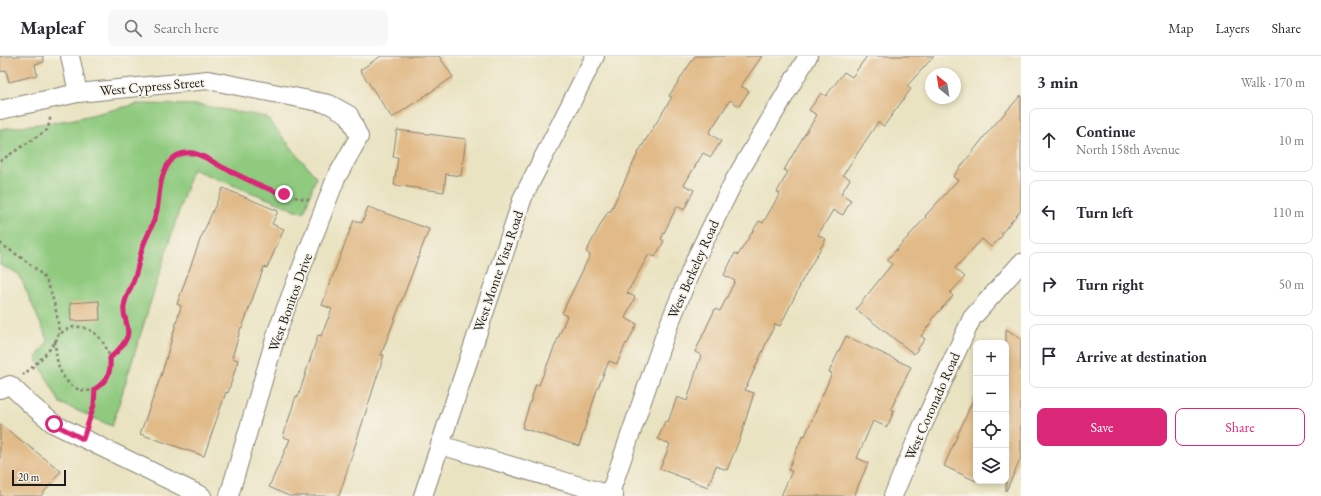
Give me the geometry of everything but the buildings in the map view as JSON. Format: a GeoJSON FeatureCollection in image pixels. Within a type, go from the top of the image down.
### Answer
{"type":"FeatureCollection","features":[{"type":"Feature","properties":{"kind":"street"},"geometry":{"type":"LineString","coordinates":[[70,56],[78,93]]}},
{"type":"Feature","properties":{"kind":"street","name":"West Berkeley Road"},"geometry":{"type":"LineString","coordinates":[[611,495],[666,332],[696,258],[734,179],[808,56]]}},
{"type":"Feature","properties":{"kind":"street","name":"West Monte Vista Road"},"geometry":{"type":"LineString","coordinates":[[423,496],[523,197],[589,58]]}},
{"type":"Feature","properties":{"kind":"street","name":"West Cypress Street"},"geometry":{"type":"LineString","coordinates":[[0,110],[78,93],[208,80],[329,104],[349,115]]}},
{"type":"Feature","properties":{"kind":"street","name":"West Bonitos Drive"},"geometry":{"type":"LineString","coordinates":[[229,496],[278,329],[336,178],[359,137],[349,115]]}},
{"type":"Feature","properties":{"kind":"street","name":"West Coronado Road"},"geometry":{"type":"LineString","coordinates":[[893,496],[921,429],[972,318],[1021,263]]}},
{"type":"Feature","properties":{"kind":"street"},"geometry":{"type":"LineString","coordinates":[[5,387],[30,404],[54,424],[202,496]]}},
{"type":"Feature","properties":{"kind":"street"},"geometry":{"type":"LineString","coordinates":[[440,445],[611,495]]}},
{"type":"Feature","properties":{"kind":"path"},"geometry":{"type":"LineString","coordinates":[[0,161],[47,130],[50,121],[46,100]]}},
{"type":"Feature","properties":{"kind":"path"},"geometry":{"type":"LineString","coordinates":[[110,358],[124,344],[128,335],[128,327],[123,310],[127,293],[133,282],[143,245],[155,219],[164,170],[175,156],[183,153],[192,153],[273,192],[311,200],[326,206]]}},
{"type":"Feature","properties":{"kind":"path"},"geometry":{"type":"LineString","coordinates":[[0,243],[37,270],[46,281],[52,294],[59,327],[58,335],[55,341],[37,364],[5,387]]}},
{"type":"Feature","properties":{"kind":"path"},"geometry":{"type":"LineString","coordinates":[[55,341],[58,365],[66,380],[73,387],[89,391],[95,389],[104,382],[109,374],[110,358],[106,348],[96,333],[79,326],[71,327],[58,335]]}},
{"type":"Feature","properties":{"kind":"path"},"geometry":{"type":"LineString","coordinates":[[83,439],[94,405],[95,389]]}},
{"type":"Feature","properties":{"kind":"green space"},"geometry":{"type":"Polygon","coordinates":[[[137,104],[199,105],[266,117],[316,177],[304,213],[192,169],[112,426],[60,403],[36,358],[48,341],[19,274],[0,265],[0,129],[70,120],[137,104]]]}},
{"type":"Feature","properties":{"kind":"route"},"geometry":{"type":"LineString","coordinates":[[54,424],[83,439],[94,405],[95,389],[104,382],[109,374],[110,358],[124,344],[128,335],[128,327],[123,310],[127,293],[133,282],[143,245],[155,219],[161,180],[164,170],[170,161],[175,156],[183,153],[192,153],[203,157],[252,183],[273,192],[284,194]]}}]}
